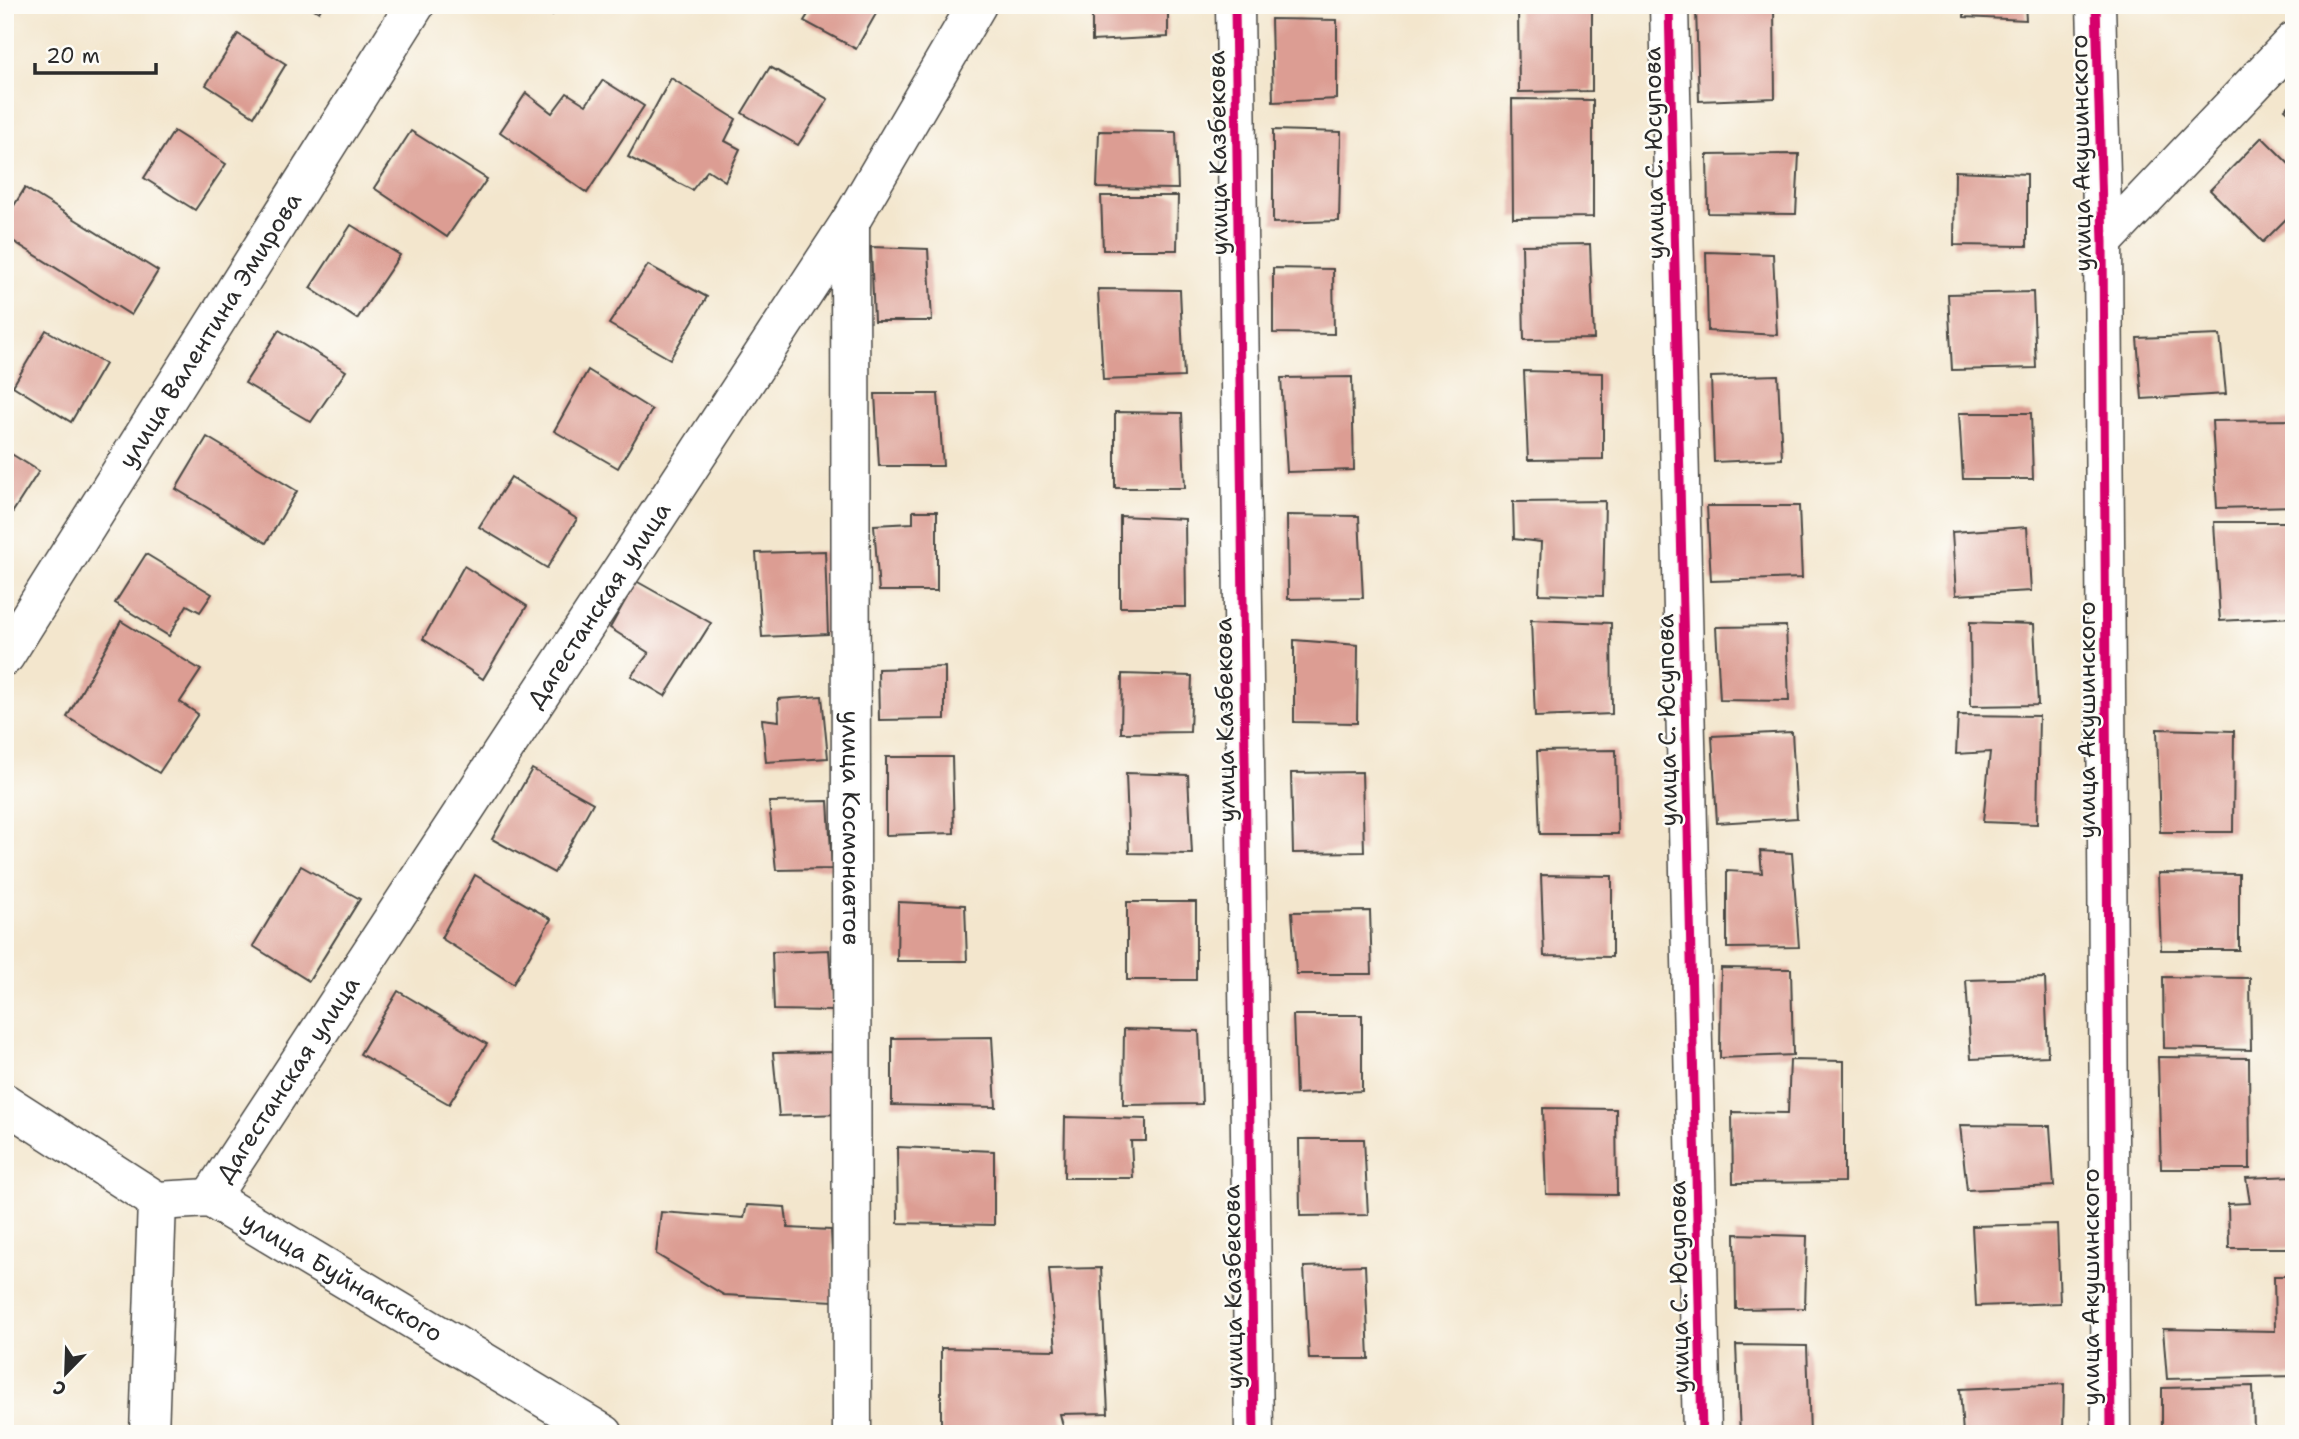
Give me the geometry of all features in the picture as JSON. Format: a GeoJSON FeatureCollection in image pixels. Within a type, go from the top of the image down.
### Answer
{"type":"FeatureCollection","features":[{"type":"Feature","properties":{"kind":"street","name":"улица Валентина Эмирова"},"geometry":{"type":"LineString","coordinates":[[5,656],[415,5]]}},
{"type":"Feature","properties":{"kind":"street","name":"Дагестанская улица"},"geometry":{"type":"LineString","coordinates":[[210,1198],[850,222],[977,5]]}},
{"type":"Feature","properties":{"kind":"street","name":"улица Казбекова"},"geometry":{"type":"LineString","coordinates":[[1235,5],[1254,1434]]}},
{"type":"Feature","properties":{"kind":"street","name":"улица С. Юсупова"},"geometry":{"type":"LineString","coordinates":[[1670,5],[1702,1434]]}},
{"type":"Feature","properties":{"kind":"street","name":"улица Акушинского"},"geometry":{"type":"LineString","coordinates":[[2096,5],[2103,242],[2111,1434]]}},
{"type":"Feature","properties":{"kind":"street"},"geometry":{"type":"LineString","coordinates":[[2103,242],[2294,41]]}},
{"type":"Feature","properties":{"kind":"street","name":"улица Космонавтов"},"geometry":{"type":"LineString","coordinates":[[850,222],[852,1434]]}},
{"type":"Feature","properties":{"kind":"street"},"geometry":{"type":"LineString","coordinates":[[5,1103],[157,1200],[210,1198]]}},
{"type":"Feature","properties":{"kind":"street","name":"улица Буйнакского"},"geometry":{"type":"LineString","coordinates":[[210,1198],[604,1434]]}},
{"type":"Feature","properties":{"kind":"street"},"geometry":{"type":"LineString","coordinates":[[149,1434],[157,1200]]}},
{"type":"Feature","properties":{"kind":"building"},"geometry":{"type":"Polygon","coordinates":[[[308,5],[323,5],[319,12],[308,5]]]}},
{"type":"Feature","properties":{"kind":"building"},"geometry":{"type":"Polygon","coordinates":[[[538,5],[559,5],[552,15],[538,5]]]}},
{"type":"Feature","properties":{"kind":"building"},"geometry":{"type":"Polygon","coordinates":[[[814,5],[881,5],[856,49],[804,21],[814,5]]]}},
{"type":"Feature","properties":{"kind":"building"},"geometry":{"type":"Polygon","coordinates":[[[1092,5],[1168,5],[1168,37],[1092,41],[1092,5]]]}},
{"type":"Feature","properties":{"kind":"building"},"geometry":{"type":"Polygon","coordinates":[[[1964,5],[2025,5],[2026,20],[1964,17],[1964,5]]]}},
{"type":"Feature","properties":{"kind":"building"},"geometry":{"type":"Polygon","coordinates":[[[1774,6],[1775,98],[1699,101],[1696,9],[1774,6]]]}},
{"type":"Feature","properties":{"kind":"building"},"geometry":{"type":"Polygon","coordinates":[[[1518,8],[1592,9],[1592,91],[1519,92],[1518,8]]]}},
{"type":"Feature","properties":{"kind":"building"},"geometry":{"type":"Polygon","coordinates":[[[1271,19],[1337,20],[1337,99],[1273,102],[1271,19]]]}},
{"type":"Feature","properties":{"kind":"building"},"geometry":{"type":"Polygon","coordinates":[[[238,34],[286,64],[254,116],[206,85],[238,34]]]}},
{"type":"Feature","properties":{"kind":"building"},"geometry":{"type":"Polygon","coordinates":[[[770,67],[828,99],[798,145],[742,113],[770,67]]]}},
{"type":"Feature","properties":{"kind":"building"},"geometry":{"type":"Polygon","coordinates":[[[671,78],[736,119],[725,141],[740,149],[725,181],[708,170],[692,190],[628,157],[671,78]]]}},
{"type":"Feature","properties":{"kind":"building"},"geometry":{"type":"Polygon","coordinates":[[[603,80],[644,106],[587,193],[500,132],[526,93],[552,113],[567,93],[586,105],[603,80]]]}},
{"type":"Feature","properties":{"kind":"building"},"geometry":{"type":"Polygon","coordinates":[[[1512,99],[1593,100],[1593,217],[1513,218],[1512,99]]]}},
{"type":"Feature","properties":{"kind":"building"},"geometry":{"type":"Polygon","coordinates":[[[2294,101],[2294,117],[2285,109],[2294,101]]]}},
{"type":"Feature","properties":{"kind":"building"},"geometry":{"type":"Polygon","coordinates":[[[1273,130],[1341,132],[1339,221],[1273,223],[1273,130]]]}},
{"type":"Feature","properties":{"kind":"building"},"geometry":{"type":"Polygon","coordinates":[[[174,131],[226,164],[195,210],[144,178],[174,131]]]}},
{"type":"Feature","properties":{"kind":"building"},"geometry":{"type":"Polygon","coordinates":[[[411,131],[487,179],[447,237],[374,188],[411,131]]]}},
{"type":"Feature","properties":{"kind":"building"},"geometry":{"type":"Polygon","coordinates":[[[1099,131],[1176,132],[1178,189],[1097,188],[1099,131]]]}},
{"type":"Feature","properties":{"kind":"building"},"geometry":{"type":"Polygon","coordinates":[[[2262,137],[2294,169],[2294,211],[2263,242],[2210,190],[2262,137]]]}},
{"type":"Feature","properties":{"kind":"building"},"geometry":{"type":"Polygon","coordinates":[[[1799,154],[1796,214],[1708,213],[1707,155],[1799,154]]]}},
{"type":"Feature","properties":{"kind":"building"},"geometry":{"type":"Polygon","coordinates":[[[1955,171],[2027,174],[2027,246],[1954,245],[1955,171]]]}},
{"type":"Feature","properties":{"kind":"building"},"geometry":{"type":"Polygon","coordinates":[[[25,188],[158,271],[131,315],[5,236],[5,220],[25,188]]]}},
{"type":"Feature","properties":{"kind":"building"},"geometry":{"type":"Polygon","coordinates":[[[1101,196],[1178,196],[1177,250],[1103,250],[1101,196]]]}},
{"type":"Feature","properties":{"kind":"building"},"geometry":{"type":"Polygon","coordinates":[[[351,225],[400,255],[357,319],[310,288],[351,225]]]}},
{"type":"Feature","properties":{"kind":"building"},"geometry":{"type":"Polygon","coordinates":[[[1590,244],[1594,339],[1524,340],[1522,245],[1590,244]]]}},
{"type":"Feature","properties":{"kind":"building"},"geometry":{"type":"Polygon","coordinates":[[[871,247],[928,249],[932,321],[874,321],[871,247]]]}},
{"type":"Feature","properties":{"kind":"building"},"geometry":{"type":"Polygon","coordinates":[[[1706,252],[1773,254],[1777,335],[1708,331],[1706,252]]]}},
{"type":"Feature","properties":{"kind":"building"},"geometry":{"type":"Polygon","coordinates":[[[648,265],[707,297],[670,359],[609,324],[648,265]]]}},
{"type":"Feature","properties":{"kind":"building"},"geometry":{"type":"Polygon","coordinates":[[[1273,268],[1333,269],[1334,334],[1273,333],[1273,268]]]}},
{"type":"Feature","properties":{"kind":"building"},"geometry":{"type":"Polygon","coordinates":[[[1098,289],[1180,290],[1184,377],[1103,380],[1098,289]]]}},
{"type":"Feature","properties":{"kind":"building"},"geometry":{"type":"Polygon","coordinates":[[[2033,292],[2036,368],[1952,370],[1948,294],[2033,292]]]}},
{"type":"Feature","properties":{"kind":"building"},"geometry":{"type":"Polygon","coordinates":[[[46,330],[105,364],[71,422],[13,386],[46,330]]]}},
{"type":"Feature","properties":{"kind":"building"},"geometry":{"type":"Polygon","coordinates":[[[279,330],[346,371],[311,422],[245,383],[279,330]]]}},
{"type":"Feature","properties":{"kind":"building"},"geometry":{"type":"Polygon","coordinates":[[[2220,335],[2226,394],[2142,399],[2137,338],[2220,335]]]}},
{"type":"Feature","properties":{"kind":"building"},"geometry":{"type":"Polygon","coordinates":[[[588,370],[652,410],[618,468],[554,431],[588,370]]]}},
{"type":"Feature","properties":{"kind":"building"},"geometry":{"type":"Polygon","coordinates":[[[1524,371],[1603,373],[1603,459],[1528,460],[1524,371]]]}},
{"type":"Feature","properties":{"kind":"building"},"geometry":{"type":"Polygon","coordinates":[[[1778,375],[1782,459],[1714,462],[1711,377],[1778,375]]]}},
{"type":"Feature","properties":{"kind":"building"},"geometry":{"type":"Polygon","coordinates":[[[1352,377],[1354,470],[1287,472],[1281,378],[1352,377]]]}},
{"type":"Feature","properties":{"kind":"building"},"geometry":{"type":"Polygon","coordinates":[[[875,394],[938,394],[943,466],[879,466],[875,394]]]}},
{"type":"Feature","properties":{"kind":"building"},"geometry":{"type":"Polygon","coordinates":[[[1115,412],[1182,413],[1185,488],[1115,488],[1115,412]]]}},
{"type":"Feature","properties":{"kind":"building"},"geometry":{"type":"Polygon","coordinates":[[[1959,413],[2031,413],[2033,479],[1963,479],[1959,413]]]}},
{"type":"Feature","properties":{"kind":"building"},"geometry":{"type":"Polygon","coordinates":[[[2293,420],[2294,506],[2217,508],[2212,421],[2293,420]]]}},
{"type":"Feature","properties":{"kind":"building"},"geometry":{"type":"Polygon","coordinates":[[[207,437],[297,491],[266,543],[176,489],[207,437]]]}},
{"type":"Feature","properties":{"kind":"building"},"geometry":{"type":"Polygon","coordinates":[[[5,450],[39,471],[5,524],[5,450]]]}},
{"type":"Feature","properties":{"kind":"building"},"geometry":{"type":"Polygon","coordinates":[[[511,477],[577,519],[547,568],[479,527],[511,477]]]}},
{"type":"Feature","properties":{"kind":"building"},"geometry":{"type":"Polygon","coordinates":[[[1605,501],[1603,596],[1539,594],[1541,542],[1514,539],[1513,502],[1605,501]]]}},
{"type":"Feature","properties":{"kind":"building"},"geometry":{"type":"Polygon","coordinates":[[[1707,506],[1799,506],[1802,578],[1711,581],[1707,506]]]}},
{"type":"Feature","properties":{"kind":"building"},"geometry":{"type":"Polygon","coordinates":[[[913,511],[937,511],[937,591],[879,591],[874,525],[913,523],[913,511]]]}},
{"type":"Feature","properties":{"kind":"building"},"geometry":{"type":"Polygon","coordinates":[[[1287,515],[1359,516],[1363,598],[1288,599],[1287,515]]]}},
{"type":"Feature","properties":{"kind":"building"},"geometry":{"type":"Polygon","coordinates":[[[1120,516],[1185,519],[1186,607],[1120,607],[1120,516]]]}},
{"type":"Feature","properties":{"kind":"building"},"geometry":{"type":"Polygon","coordinates":[[[2214,522],[2288,522],[2294,617],[2220,621],[2214,522]]]}},
{"type":"Feature","properties":{"kind":"building"},"geometry":{"type":"Polygon","coordinates":[[[2027,527],[2031,591],[1956,595],[1952,532],[2027,527]]]}},
{"type":"Feature","properties":{"kind":"building"},"geometry":{"type":"Polygon","coordinates":[[[825,551],[828,634],[762,637],[756,553],[825,551]]]}},
{"type":"Feature","properties":{"kind":"building"},"geometry":{"type":"Polygon","coordinates":[[[146,554],[212,594],[200,612],[187,605],[169,636],[115,603],[146,554]]]}},
{"type":"Feature","properties":{"kind":"building"},"geometry":{"type":"Polygon","coordinates":[[[464,566],[527,606],[483,679],[423,639],[464,566]]]}},
{"type":"Feature","properties":{"kind":"building"},"geometry":{"type":"Polygon","coordinates":[[[636,581],[711,623],[665,696],[631,676],[649,653],[610,628],[636,581]]]}},
{"type":"Feature","properties":{"kind":"building"},"geometry":{"type":"Polygon","coordinates":[[[1531,620],[1611,623],[1612,714],[1535,717],[1531,620]]]}},
{"type":"Feature","properties":{"kind":"building"},"geometry":{"type":"Polygon","coordinates":[[[121,621],[201,670],[180,702],[198,714],[159,773],[67,717],[121,621]]]}},
{"type":"Feature","properties":{"kind":"building"},"geometry":{"type":"Polygon","coordinates":[[[1970,622],[2034,624],[2038,705],[1971,706],[1970,622]]]}},
{"type":"Feature","properties":{"kind":"building"},"geometry":{"type":"Polygon","coordinates":[[[1786,626],[1789,701],[1720,700],[1716,627],[1786,626]]]}},
{"type":"Feature","properties":{"kind":"building"},"geometry":{"type":"Polygon","coordinates":[[[1294,640],[1358,645],[1357,723],[1294,722],[1294,640]]]}},
{"type":"Feature","properties":{"kind":"building"},"geometry":{"type":"Polygon","coordinates":[[[945,667],[945,719],[879,720],[878,669],[945,667]]]}},
{"type":"Feature","properties":{"kind":"building"},"geometry":{"type":"Polygon","coordinates":[[[1122,674],[1192,676],[1190,732],[1121,733],[1122,674]]]}},
{"type":"Feature","properties":{"kind":"building"},"geometry":{"type":"Polygon","coordinates":[[[822,696],[828,758],[766,762],[762,719],[779,721],[778,699],[822,696]]]}},
{"type":"Feature","properties":{"kind":"building"},"geometry":{"type":"Polygon","coordinates":[[[1958,715],[2039,716],[2037,824],[1983,822],[1990,752],[1956,754],[1958,715]]]}},
{"type":"Feature","properties":{"kind":"building"},"geometry":{"type":"Polygon","coordinates":[[[2157,729],[2234,731],[2233,832],[2160,832],[2157,729]]]}},
{"type":"Feature","properties":{"kind":"building"},"geometry":{"type":"Polygon","coordinates":[[[1792,732],[1797,818],[1717,823],[1712,736],[1792,732]]]}},
{"type":"Feature","properties":{"kind":"building"},"geometry":{"type":"Polygon","coordinates":[[[1616,750],[1618,834],[1540,834],[1537,751],[1616,750]]]}},
{"type":"Feature","properties":{"kind":"building"},"geometry":{"type":"Polygon","coordinates":[[[886,757],[952,757],[954,833],[886,835],[886,757]]]}},
{"type":"Feature","properties":{"kind":"building"},"geometry":{"type":"Polygon","coordinates":[[[532,769],[593,803],[554,873],[492,839],[532,769]]]}},
{"type":"Feature","properties":{"kind":"building"},"geometry":{"type":"Polygon","coordinates":[[[1362,772],[1364,852],[1293,853],[1291,773],[1362,772]]]}},
{"type":"Feature","properties":{"kind":"building"},"geometry":{"type":"Polygon","coordinates":[[[1126,773],[1188,775],[1192,854],[1129,853],[1126,773]]]}},
{"type":"Feature","properties":{"kind":"building"},"geometry":{"type":"Polygon","coordinates":[[[828,801],[832,869],[776,870],[769,802],[828,801]]]}},
{"type":"Feature","properties":{"kind":"building"},"geometry":{"type":"Polygon","coordinates":[[[1760,851],[1792,853],[1799,947],[1727,948],[1727,871],[1762,873],[1760,851]]]}},
{"type":"Feature","properties":{"kind":"building"},"geometry":{"type":"Polygon","coordinates":[[[301,866],[360,899],[309,981],[253,946],[301,866]]]}},
{"type":"Feature","properties":{"kind":"building"},"geometry":{"type":"Polygon","coordinates":[[[2158,873],[2239,874],[2239,950],[2161,950],[2158,873]]]}},
{"type":"Feature","properties":{"kind":"building"},"geometry":{"type":"Polygon","coordinates":[[[475,875],[551,919],[513,984],[441,938],[475,875]]]}},
{"type":"Feature","properties":{"kind":"building"},"geometry":{"type":"Polygon","coordinates":[[[1541,875],[1612,876],[1612,957],[1544,956],[1541,875]]]}},
{"type":"Feature","properties":{"kind":"building"},"geometry":{"type":"Polygon","coordinates":[[[898,902],[965,905],[967,961],[897,961],[898,902]]]}},
{"type":"Feature","properties":{"kind":"building"},"geometry":{"type":"Polygon","coordinates":[[[1127,902],[1196,902],[1196,980],[1127,980],[1127,902]]]}},
{"type":"Feature","properties":{"kind":"building"},"geometry":{"type":"Polygon","coordinates":[[[1370,911],[1372,974],[1296,974],[1292,912],[1370,911]]]}},
{"type":"Feature","properties":{"kind":"building"},"geometry":{"type":"Polygon","coordinates":[[[829,950],[833,1011],[774,1010],[772,952],[829,950]]]}},
{"type":"Feature","properties":{"kind":"building"},"geometry":{"type":"Polygon","coordinates":[[[1721,968],[1791,969],[1793,1055],[1720,1058],[1721,968]]]}},
{"type":"Feature","properties":{"kind":"building"},"geometry":{"type":"Polygon","coordinates":[[[2163,977],[2250,978],[2251,1050],[2164,1048],[2163,977]]]}},
{"type":"Feature","properties":{"kind":"building"},"geometry":{"type":"Polygon","coordinates":[[[2045,978],[2048,1056],[1971,1059],[1966,980],[2045,978]]]}},
{"type":"Feature","properties":{"kind":"building"},"geometry":{"type":"Polygon","coordinates":[[[398,991],[487,1044],[449,1104],[360,1054],[398,991]]]}},
{"type":"Feature","properties":{"kind":"building"},"geometry":{"type":"Polygon","coordinates":[[[1293,1015],[1362,1015],[1362,1091],[1296,1094],[1293,1015]]]}},
{"type":"Feature","properties":{"kind":"building"},"geometry":{"type":"Polygon","coordinates":[[[1124,1029],[1199,1031],[1202,1104],[1123,1105],[1124,1029]]]}},
{"type":"Feature","properties":{"kind":"building"},"geometry":{"type":"Polygon","coordinates":[[[992,1037],[996,1107],[892,1105],[892,1038],[992,1037]]]}},
{"type":"Feature","properties":{"kind":"building"},"geometry":{"type":"Polygon","coordinates":[[[838,1052],[842,1114],[779,1116],[773,1053],[838,1052]]]}},
{"type":"Feature","properties":{"kind":"building"},"geometry":{"type":"Polygon","coordinates":[[[2158,1057],[2249,1058],[2250,1169],[2161,1169],[2158,1057]]]}},
{"type":"Feature","properties":{"kind":"building"},"geometry":{"type":"Polygon","coordinates":[[[1790,1060],[1844,1061],[1844,1182],[1733,1183],[1732,1112],[1788,1113],[1790,1060]]]}},
{"type":"Feature","properties":{"kind":"building"},"geometry":{"type":"Polygon","coordinates":[[[1543,1108],[1616,1109],[1617,1195],[1546,1194],[1543,1108]]]}},
{"type":"Feature","properties":{"kind":"building"},"geometry":{"type":"Polygon","coordinates":[[[1065,1117],[1146,1119],[1146,1141],[1131,1141],[1133,1178],[1064,1178],[1065,1117]]]}},
{"type":"Feature","properties":{"kind":"building"},"geometry":{"type":"Polygon","coordinates":[[[1960,1125],[2050,1126],[2054,1186],[1967,1190],[1960,1125]]]}},
{"type":"Feature","properties":{"kind":"building"},"geometry":{"type":"Polygon","coordinates":[[[1299,1139],[1364,1139],[1368,1215],[1300,1216],[1299,1139]]]}},
{"type":"Feature","properties":{"kind":"building"},"geometry":{"type":"Polygon","coordinates":[[[897,1147],[994,1151],[994,1225],[898,1223],[897,1147]]]}},
{"type":"Feature","properties":{"kind":"building"},"geometry":{"type":"Polygon","coordinates":[[[2294,1176],[2294,1248],[2229,1248],[2228,1204],[2250,1203],[2246,1178],[2294,1176]]]}},
{"type":"Feature","properties":{"kind":"building"},"geometry":{"type":"Polygon","coordinates":[[[747,1205],[785,1207],[788,1228],[831,1230],[834,1301],[724,1295],[656,1254],[661,1212],[744,1218],[747,1205]]]}},
{"type":"Feature","properties":{"kind":"building"},"geometry":{"type":"Polygon","coordinates":[[[2057,1224],[2060,1303],[1976,1306],[1972,1226],[2057,1224]]]}},
{"type":"Feature","properties":{"kind":"building"},"geometry":{"type":"Polygon","coordinates":[[[1735,1234],[1807,1236],[1805,1308],[1736,1309],[1735,1234]]]}},
{"type":"Feature","properties":{"kind":"building"},"geometry":{"type":"Polygon","coordinates":[[[1365,1265],[1369,1359],[1309,1359],[1304,1267],[1365,1265]]]}},
{"type":"Feature","properties":{"kind":"building"},"geometry":{"type":"Polygon","coordinates":[[[1101,1268],[1108,1413],[1060,1414],[1065,1434],[941,1434],[941,1348],[1056,1350],[1049,1269],[1101,1268]]]}},
{"type":"Feature","properties":{"kind":"building"},"geometry":{"type":"Polygon","coordinates":[[[2274,1276],[2294,1276],[2294,1376],[2167,1379],[2163,1329],[2275,1331],[2274,1276]]]}},
{"type":"Feature","properties":{"kind":"building"},"geometry":{"type":"Polygon","coordinates":[[[1736,1345],[1807,1346],[1810,1434],[1740,1434],[1736,1345]]]}},
{"type":"Feature","properties":{"kind":"building"},"geometry":{"type":"Polygon","coordinates":[[[2064,1384],[2063,1434],[1963,1434],[1960,1389],[2064,1384]]]}},
{"type":"Feature","properties":{"kind":"building"},"geometry":{"type":"Polygon","coordinates":[[[2253,1386],[2254,1434],[2162,1434],[2162,1388],[2253,1386]]]}},
{"type":"Feature","properties":{"kind":"cycle path"},"geometry":{"type":"LineString","coordinates":[[1235,5],[1254,1434]]}},
{"type":"Feature","properties":{"kind":"cycle path"},"geometry":{"type":"LineString","coordinates":[[1669,5],[1702,1434]]}},
{"type":"Feature","properties":{"kind":"cycle path"},"geometry":{"type":"LineString","coordinates":[[2096,5],[2103,242],[2111,1434]]}}]}
